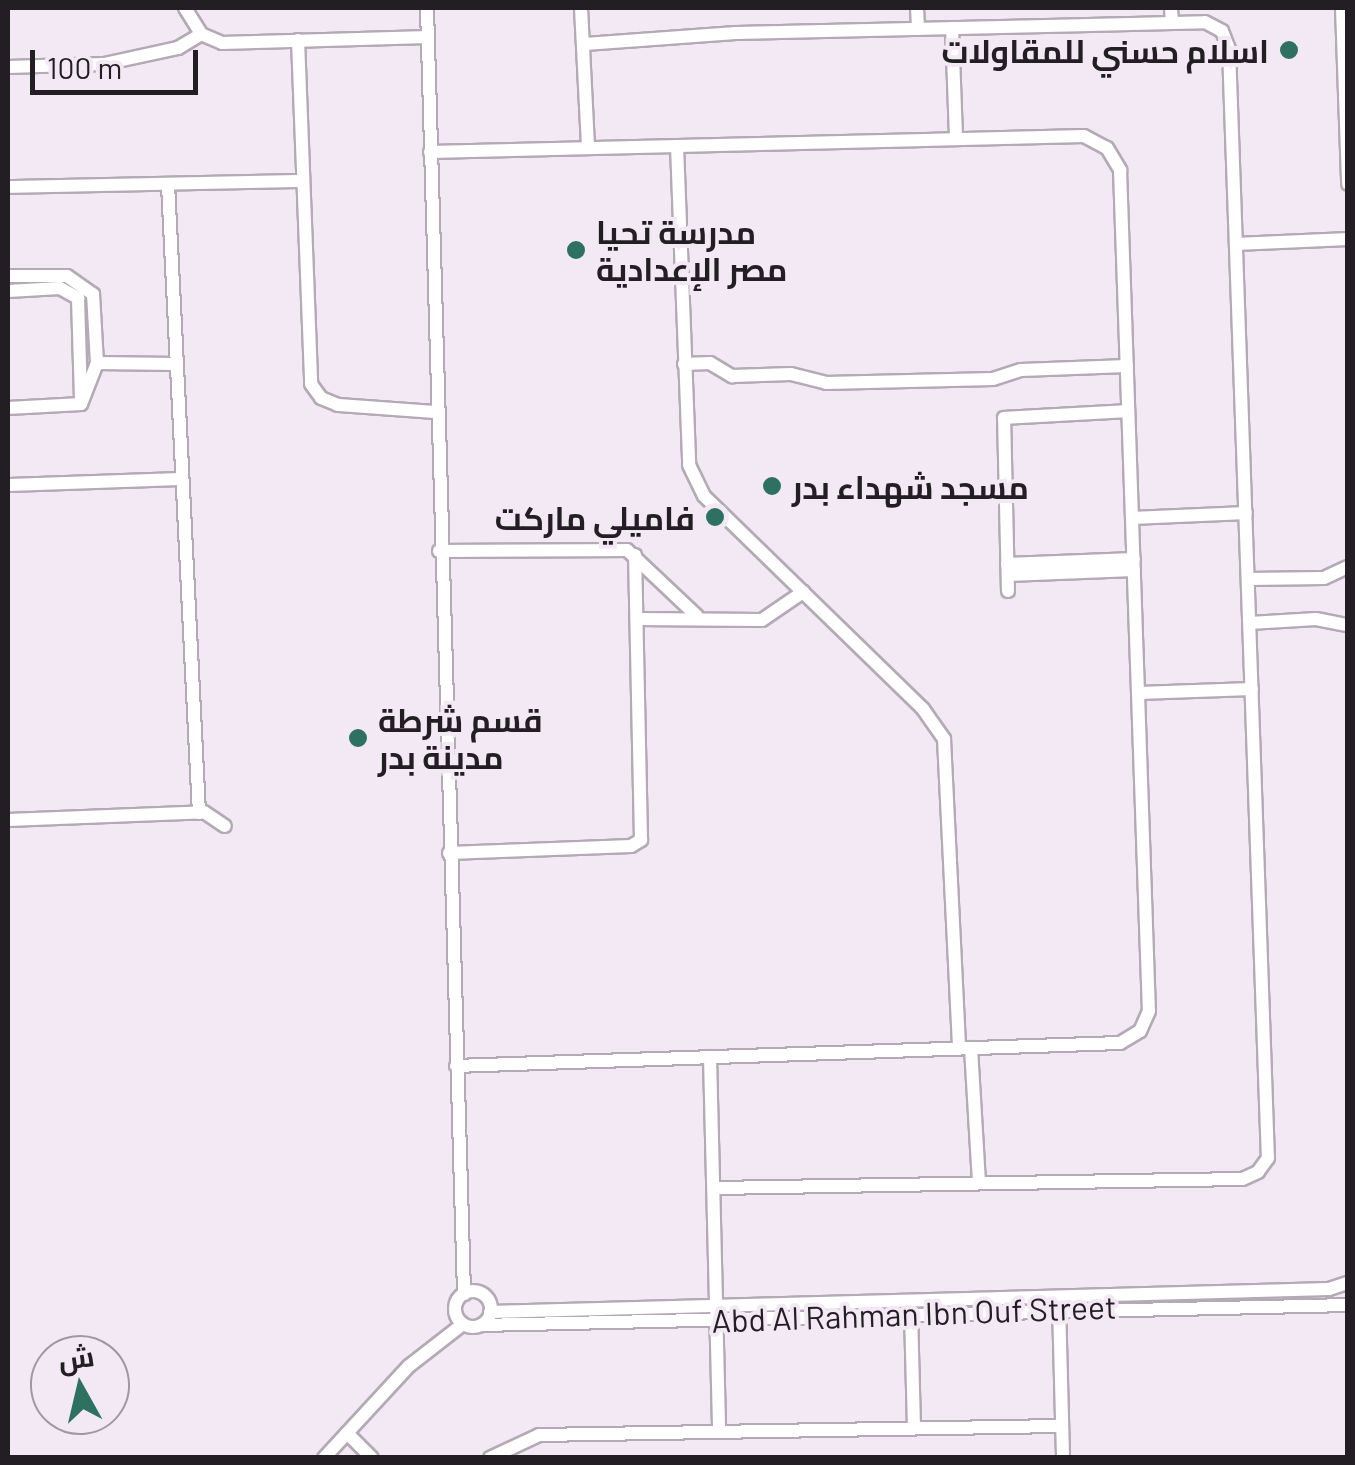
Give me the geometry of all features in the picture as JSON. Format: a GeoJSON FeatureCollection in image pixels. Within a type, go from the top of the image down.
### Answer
{"type":"FeatureCollection","features":[{"type":"Feature","properties":{"kind":"street"},"geometry":{"type":"LineString","coordinates":[[185,8],[201,34],[222,42],[428,37]]}},
{"type":"Feature","properties":{"kind":"street"},"geometry":{"type":"LineString","coordinates":[[426,8],[464,1294],[455,1310],[464,1324]]}},
{"type":"Feature","properties":{"kind":"street"},"geometry":{"type":"LineString","coordinates":[[581,8],[588,148]]}},
{"type":"Feature","properties":{"kind":"street"},"geometry":{"type":"LineString","coordinates":[[917,8],[918,29]]}},
{"type":"Feature","properties":{"kind":"street"},"geometry":{"type":"LineString","coordinates":[[1171,8],[1172,23]]}},
{"type":"Feature","properties":{"kind":"street"},"geometry":{"type":"LineString","coordinates":[[1342,8],[1348,184]]}},
{"type":"Feature","properties":{"kind":"street"},"geometry":{"type":"LineString","coordinates":[[585,44],[918,29],[1205,22],[1228,40],[1250,622],[1264,1166],[1242,1178],[714,1188]]}},
{"type":"Feature","properties":{"kind":"street"},"geometry":{"type":"LineString","coordinates":[[952,28],[956,140]]}},
{"type":"Feature","properties":{"kind":"street"},"geometry":{"type":"LineString","coordinates":[[8,68],[104,64],[178,48],[201,34]]}},
{"type":"Feature","properties":{"kind":"street"},"geometry":{"type":"LineString","coordinates":[[298,40],[315,392],[338,405],[436,412]]}},
{"type":"Feature","properties":{"kind":"street"},"geometry":{"type":"LineString","coordinates":[[430,152],[1084,136],[1116,158],[1138,693],[1146,1022],[1120,1042],[456,1066]]}},
{"type":"Feature","properties":{"kind":"street"},"geometry":{"type":"LineString","coordinates":[[676,146],[684,364],[695,481],[923,710],[944,739],[965,1048],[979,1184]]}},
{"type":"Feature","properties":{"kind":"street"},"geometry":{"type":"LineString","coordinates":[[8,187],[303,181]]}},
{"type":"Feature","properties":{"kind":"street"},"geometry":{"type":"LineString","coordinates":[[168,184],[199,812]]}},
{"type":"Feature","properties":{"kind":"street"},"geometry":{"type":"LineString","coordinates":[[1236,244],[1348,239]]}},
{"type":"Feature","properties":{"kind":"street"},"geometry":{"type":"LineString","coordinates":[[8,276],[89,288],[95,305],[97,363],[81,404]]}},
{"type":"Feature","properties":{"kind":"street"},"geometry":{"type":"LineString","coordinates":[[8,290],[60,281],[74,292],[80,306],[81,404]]}},
{"type":"Feature","properties":{"kind":"street"},"geometry":{"type":"LineString","coordinates":[[80,306],[95,305]]}},
{"type":"Feature","properties":{"kind":"street"},"geometry":{"type":"LineString","coordinates":[[97,363],[176,364]]}},
{"type":"Feature","properties":{"kind":"street"},"geometry":{"type":"LineString","coordinates":[[684,364],[710,363],[732,376],[788,374],[822,383],[993,379],[1024,370],[1127,366]]}},
{"type":"Feature","properties":{"kind":"street"},"geometry":{"type":"LineString","coordinates":[[8,408],[81,404]]}},
{"type":"Feature","properties":{"kind":"street"},"geometry":{"type":"LineString","coordinates":[[1008,591],[1004,418],[1128,410]]}},
{"type":"Feature","properties":{"kind":"street"},"geometry":{"type":"LineString","coordinates":[[8,484],[182,479]]}},
{"type":"Feature","properties":{"kind":"street"},"geometry":{"type":"LineString","coordinates":[[1132,518],[1246,514]]}},
{"type":"Feature","properties":{"kind":"street"},"geometry":{"type":"LineString","coordinates":[[440,551],[635,555],[697,616]]}},
{"type":"Feature","properties":{"kind":"street"},"geometry":{"type":"LineString","coordinates":[[449,853],[638,844],[635,555]]}},
{"type":"Feature","properties":{"kind":"street"},"geometry":{"type":"LineString","coordinates":[[1007,570],[1134,564]]}},
{"type":"Feature","properties":{"kind":"street"},"geometry":{"type":"LineString","coordinates":[[1248,580],[1324,578],[1348,567]]}},
{"type":"Feature","properties":{"kind":"street"},"geometry":{"type":"LineString","coordinates":[[637,620],[697,616],[762,620],[802,592]]}},
{"type":"Feature","properties":{"kind":"street"},"geometry":{"type":"LineString","coordinates":[[1250,622],[1316,619],[1348,625]]}},
{"type":"Feature","properties":{"kind":"street"},"geometry":{"type":"LineString","coordinates":[[1138,693],[1252,689]]}},
{"type":"Feature","properties":{"kind":"street"},"geometry":{"type":"LineString","coordinates":[[8,820],[199,812],[217,815],[224,826]]}},
{"type":"Feature","properties":{"kind":"street"},"geometry":{"type":"LineString","coordinates":[[710,1057],[720,1432]]}},
{"type":"Feature","properties":{"kind":"street","name":"Abd Al Rahman Ibn Ouf Street"},"geometry":{"type":"LineString","coordinates":[[490,1312],[912,1313],[1329,1289],[1348,1283]]}},
{"type":"Feature","properties":{"kind":"street"},"geometry":{"type":"LineString","coordinates":[[324,1458],[409,1366],[464,1324],[481,1325],[490,1312],[481,1294],[464,1294]]}},
{"type":"Feature","properties":{"kind":"street"},"geometry":{"type":"LineString","coordinates":[[1059,1303],[1063,1458]]}},
{"type":"Feature","properties":{"kind":"street","name":"Abd Al Rahman Ibn Ouf Street"},"geometry":{"type":"LineString","coordinates":[[481,1325],[717,1312],[1059,1303],[1348,1305]]}},
{"type":"Feature","properties":{"kind":"street"},"geometry":{"type":"LineString","coordinates":[[912,1313],[914,1428]]}},
{"type":"Feature","properties":{"kind":"street"},"geometry":{"type":"LineString","coordinates":[[490,1458],[539,1435],[1062,1426]]}},
{"type":"Feature","properties":{"kind":"street"},"geometry":{"type":"LineString","coordinates":[[347,1433],[372,1458]]}},
{"type":"Feature","properties":{"kind":"place","name":"اسلام حسني للمقاولات"},"geometry":{"type":"Point","coordinates":[1289,50]}},
{"type":"Feature","properties":{"kind":"place","name":"مدرسة تحيا مصر الإعدادية"},"geometry":{"type":"Point","coordinates":[576,250]}},
{"type":"Feature","properties":{"kind":"place","name":"مسجد شهداء بدر"},"geometry":{"type":"Point","coordinates":[772,486]}},
{"type":"Feature","properties":{"kind":"place","name":"فاميلي ماركت"},"geometry":{"type":"Point","coordinates":[715,517]}},
{"type":"Feature","properties":{"kind":"place","name":"قسم شرطة مدينة بدر"},"geometry":{"type":"Point","coordinates":[358,738]}}]}
